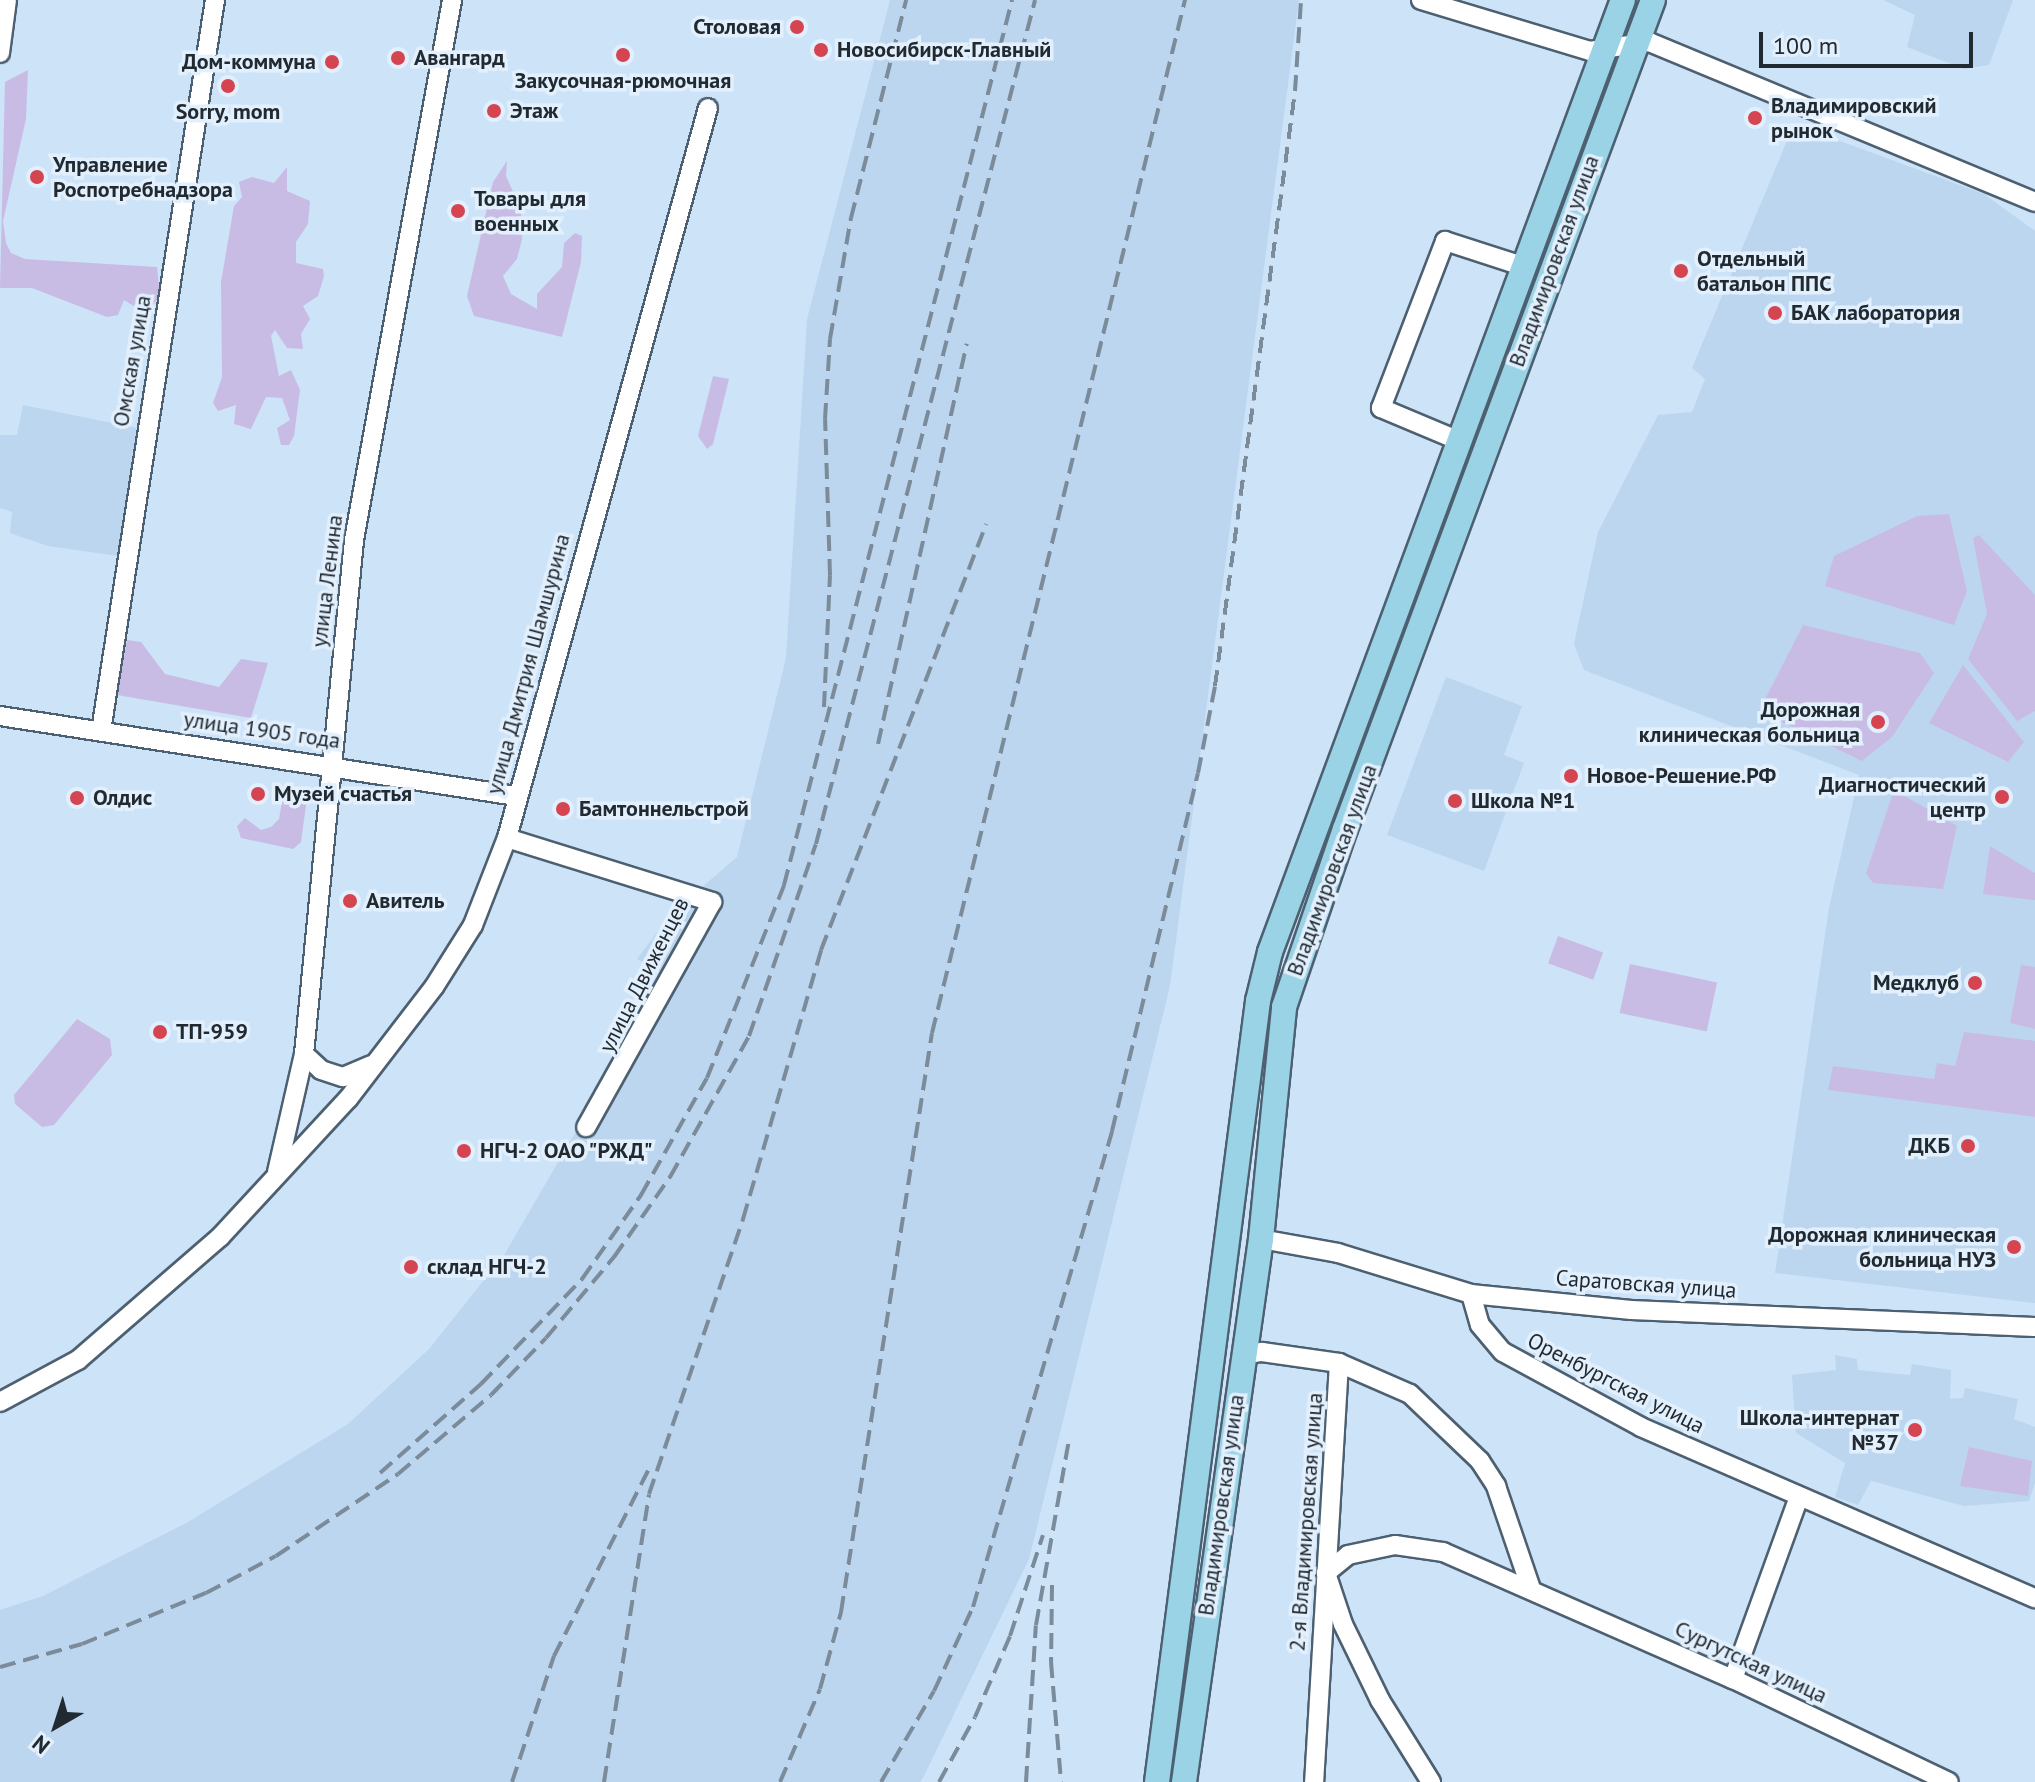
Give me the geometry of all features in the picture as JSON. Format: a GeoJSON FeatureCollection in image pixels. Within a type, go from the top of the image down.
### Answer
{"type":"FeatureCollection","features":[{"type":"Feature","properties":{"kind":"main road","name":"Владимировская улица"},"geometry":{"type":"LineString","coordinates":[[1157,1782],[1258,1001],[1270,952],[1623,0]]}},
{"type":"Feature","properties":{"kind":"main road","name":"Владимировская улица"},"geometry":{"type":"LineString","coordinates":[[1184,1782],[1242,1355],[1261,1239],[1284,1007],[1297,960],[1653,0]]}},
{"type":"Feature","properties":{"kind":"street"},"geometry":{"type":"LineString","coordinates":[[0,53],[7,0]]}},
{"type":"Feature","properties":{"kind":"street","name":"Омская улица"},"geometry":{"type":"LineString","coordinates":[[101,731],[215,0]]}},
{"type":"Feature","properties":{"kind":"street","name":"улица Ленина"},"geometry":{"type":"LineString","coordinates":[[277,1172],[304,1054],[335,765],[354,540],[452,0]]}},
{"type":"Feature","properties":{"kind":"street"},"geometry":{"type":"LineString","coordinates":[[1421,0],[1590,51],[1649,42],[2035,202]]}},
{"type":"Feature","properties":{"kind":"street","name":"улица Дмитрия Шамшурина"},"geometry":{"type":"LineString","coordinates":[[0,1402],[104,1341],[220,1237],[277,1172],[306,1149],[434,987],[473,925],[507,838],[516,796],[708,108]]}},
{"type":"Feature","properties":{"kind":"street"},"geometry":{"type":"LineString","coordinates":[[1450,437],[1381,408],[1445,241],[1513,263]]}},
{"type":"Feature","properties":{"kind":"street","name":"улица 1905 года"},"geometry":{"type":"LineString","coordinates":[[0,716],[335,765],[516,796]]}},
{"type":"Feature","properties":{"kind":"street","name":"улица Движенцев"},"geometry":{"type":"LineString","coordinates":[[507,838],[712,902],[586,1127]]}},
{"type":"Feature","properties":{"kind":"street"},"geometry":{"type":"LineString","coordinates":[[304,1054],[321,1070],[343,1077],[371,1065]]}},
{"type":"Feature","properties":{"kind":"street","name":"Саратовская улица"},"geometry":{"type":"LineString","coordinates":[[1261,1239],[1338,1253],[1471,1294],[1631,1310],[2035,1327]]}},
{"type":"Feature","properties":{"kind":"street","name":"Оренбургская улица"},"geometry":{"type":"LineString","coordinates":[[1471,1294],[1480,1325],[1503,1352],[1641,1427],[2035,1598]]}},
{"type":"Feature","properties":{"kind":"street","name":"2-я Владимировская улица"},"geometry":{"type":"LineString","coordinates":[[1242,1355],[1262,1352],[1339,1363],[1314,1782]]}},
{"type":"Feature","properties":{"kind":"street"},"geometry":{"type":"LineString","coordinates":[[1339,1363],[1410,1394],[1480,1461],[1496,1486],[1531,1589]]}},
{"type":"Feature","properties":{"kind":"street"},"geometry":{"type":"LineString","coordinates":[[1733,1679],[1799,1497]]}},
{"type":"Feature","properties":{"kind":"street","name":"Сургутская улица"},"geometry":{"type":"LineString","coordinates":[[1326,1573],[1348,1555],[1395,1545],[1443,1552],[1733,1679],[1949,1782]]}},
{"type":"Feature","properties":{"kind":"street"},"geometry":{"type":"LineString","coordinates":[[1326,1573],[1343,1624],[1380,1700],[1431,1782]]}},
{"type":"Feature","properties":{"kind":"shaded area"},"geometry":{"type":"Polygon","coordinates":[[[890,0],[1299,0],[1170,986],[1029,1559],[924,1776],[920,1782],[0,1782],[0,1610],[43,1596],[188,1522],[348,1424],[429,1349],[504,1255],[667,975],[637,959],[672,913],[737,857],[786,658],[807,319],[890,0]]]}},
{"type":"Feature","properties":{"kind":"shaded area"},"geometry":{"type":"Polygon","coordinates":[[[1883,0],[2013,0],[1989,65],[1964,69],[1907,47],[1915,15],[1883,0]]]}},
{"type":"Feature","properties":{"kind":"shaded area"},"geometry":{"type":"Polygon","coordinates":[[[28,70],[26,119],[3,221],[6,243],[11,253],[25,259],[157,267],[160,297],[145,313],[124,300],[118,315],[107,317],[32,288],[0,288],[5,82],[28,70]]]}},
{"type":"Feature","properties":{"kind":"shaded area","name":"Дорожная клиническая больница"},"geometry":{"type":"Polygon","coordinates":[[[1794,124],[1984,194],[2035,231],[2035,1303],[1775,1273],[1829,908],[1859,775],[1584,670],[1574,644],[1598,532],[1658,415],[1692,412],[1705,379],[1692,368],[1794,124]]]}},
{"type":"Feature","properties":{"kind":"shaded area"},"geometry":{"type":"Polygon","coordinates":[[[507,161],[506,176],[521,209],[522,239],[517,259],[503,276],[511,294],[537,309],[537,294],[562,267],[564,243],[575,233],[582,236],[581,262],[562,337],[474,316],[467,296],[493,182],[507,161]]]}},
{"type":"Feature","properties":{"kind":"shaded area"},"geometry":{"type":"Polygon","coordinates":[[[287,167],[287,191],[310,201],[308,224],[296,242],[296,263],[323,269],[324,276],[318,296],[303,306],[310,319],[301,334],[303,349],[287,348],[275,330],[271,336],[279,376],[291,370],[300,390],[294,436],[289,445],[281,445],[277,428],[290,420],[282,398],[266,397],[251,429],[234,424],[236,405],[218,411],[213,403],[222,377],[221,282],[234,206],[242,197],[239,182],[252,177],[274,183],[287,167]]]}},
{"type":"Feature","properties":{"kind":"shaded area"},"geometry":{"type":"Polygon","coordinates":[[[713,376],[729,379],[713,444],[707,449],[698,436],[713,376]]]}},
{"type":"Feature","properties":{"kind":"shaded area"},"geometry":{"type":"Polygon","coordinates":[[[23,405],[137,428],[118,556],[48,546],[10,533],[12,512],[0,508],[0,435],[17,435],[23,405]]]}},
{"type":"Feature","properties":{"kind":"shaded area"},"geometry":{"type":"Polygon","coordinates":[[[1949,514],[1967,591],[1954,625],[1825,586],[1834,556],[1917,516],[1949,514]]]}},
{"type":"Feature","properties":{"kind":"shaded area"},"geometry":{"type":"Polygon","coordinates":[[[1979,535],[2035,595],[2035,711],[2017,721],[1968,659],[1987,614],[1973,538],[1979,535]]]}},
{"type":"Feature","properties":{"kind":"shaded area"},"geometry":{"type":"Polygon","coordinates":[[[1803,625],[1920,653],[1934,673],[1892,737],[1862,761],[1759,711],[1803,625]]]}},
{"type":"Feature","properties":{"kind":"shaded area"},"geometry":{"type":"Polygon","coordinates":[[[127,640],[141,642],[165,674],[219,687],[241,659],[268,663],[251,718],[117,695],[127,640]]]}},
{"type":"Feature","properties":{"kind":"shaded area"},"geometry":{"type":"Polygon","coordinates":[[[1963,665],[2024,742],[2008,762],[1929,723],[1963,665]]]}},
{"type":"Feature","properties":{"kind":"shaded area","name":"Школа №1"},"geometry":{"type":"Polygon","coordinates":[[[1446,677],[1522,706],[1504,755],[1524,763],[1484,871],[1387,835],[1446,677]]]}},
{"type":"Feature","properties":{"kind":"shaded area"},"geometry":{"type":"Polygon","coordinates":[[[292,788],[301,788],[307,798],[301,842],[293,849],[241,838],[237,826],[245,818],[261,830],[271,827],[279,819],[283,796],[292,788]]]}},
{"type":"Feature","properties":{"kind":"shaded area"},"geometry":{"type":"Polygon","coordinates":[[[1894,790],[1957,826],[1943,889],[1873,883],[1866,873],[1894,790]]]}},
{"type":"Feature","properties":{"kind":"shaded area"},"geometry":{"type":"Polygon","coordinates":[[[1990,846],[2035,873],[2035,900],[1983,894],[1990,846]]]}},
{"type":"Feature","properties":{"kind":"shaded area"},"geometry":{"type":"Polygon","coordinates":[[[1558,936],[1603,952],[1593,980],[1548,963],[1558,936]]]}},
{"type":"Feature","properties":{"kind":"shaded area"},"geometry":{"type":"Polygon","coordinates":[[[1630,964],[1717,983],[1707,1031],[1620,1013],[1630,964]]]}},
{"type":"Feature","properties":{"kind":"shaded area"},"geometry":{"type":"Polygon","coordinates":[[[2021,965],[2035,967],[2035,1029],[2010,1023],[2021,965]]]}},
{"type":"Feature","properties":{"kind":"shaded area"},"geometry":{"type":"Polygon","coordinates":[[[77,1019],[110,1039],[112,1055],[54,1125],[42,1127],[15,1104],[14,1095],[77,1019]]]}},
{"type":"Feature","properties":{"kind":"shaded area"},"geometry":{"type":"Polygon","coordinates":[[[1964,1032],[2035,1041],[2035,1117],[1828,1090],[1833,1066],[1934,1079],[1937,1063],[1955,1066],[1964,1032]]]}},
{"type":"Feature","properties":{"kind":"shaded area","name":"Школа-интернат №37"},"geometry":{"type":"Polygon","coordinates":[[[1835,1355],[1857,1359],[1858,1370],[1910,1375],[1912,1364],[1951,1370],[1950,1399],[1963,1398],[1965,1388],[2018,1399],[2014,1419],[2035,1427],[2035,1483],[2029,1501],[1964,1506],[1871,1481],[1858,1505],[1835,1497],[1845,1463],[1796,1433],[1792,1375],[1836,1370],[1835,1355]]]}},
{"type":"Feature","properties":{"kind":"shaded area"},"geometry":{"type":"Polygon","coordinates":[[[1969,1447],[2032,1461],[2028,1496],[1960,1486],[1969,1447]]]}},
{"type":"Feature","properties":{"kind":"railway"},"geometry":{"type":"LineString","coordinates":[[824,707],[830,575],[825,419],[830,339],[851,218],[906,0]]}},
{"type":"Feature","properties":{"kind":"railway"},"geometry":{"type":"LineString","coordinates":[[380,1473],[481,1384],[582,1279],[641,1195],[707,1078],[784,885],[1012,0]]}},
{"type":"Feature","properties":{"kind":"railway"},"geometry":{"type":"LineString","coordinates":[[0,1667],[82,1644],[206,1593],[276,1556],[398,1474],[491,1395],[546,1338],[614,1257],[670,1177],[749,1036],[816,844],[1035,0]]}},
{"type":"Feature","properties":{"kind":"railway"},"geometry":{"type":"LineString","coordinates":[[780,1782],[820,1689],[841,1612],[932,1033],[1185,0]]}},
{"type":"Feature","properties":{"kind":"railway"},"geometry":{"type":"LineString","coordinates":[[881,1782],[934,1691],[973,1607],[1112,1131],[1198,773],[1215,686],[1295,91],[1301,0]]}},
{"type":"Feature","properties":{"kind":"railway"},"geometry":{"type":"LineString","coordinates":[[878,744],[967,344]]}},
{"type":"Feature","properties":{"kind":"railway"},"geometry":{"type":"LineString","coordinates":[[604,1782],[649,1494],[743,1219],[821,950],[986,524]]}},
{"type":"Feature","properties":{"kind":"railway"},"geometry":{"type":"LineString","coordinates":[[1026,1782],[1036,1625],[1069,1440]]}},
{"type":"Feature","properties":{"kind":"railway"},"geometry":{"type":"LineString","coordinates":[[512,1782],[554,1656],[648,1471]]}},
{"type":"Feature","properties":{"kind":"railway"},"geometry":{"type":"LineString","coordinates":[[939,1782],[975,1717],[1010,1636],[1043,1535]]}},
{"type":"Feature","properties":{"kind":"railway"},"geometry":{"type":"LineString","coordinates":[[1052,1585],[1051,1662],[1061,1782]]}},
{"type":"Feature","properties":{"kind":"place","name":"Столовая"},"geometry":{"type":"Point","coordinates":[797,27]}},
{"type":"Feature","properties":{"kind":"place","name":"Новосибирск-Главный"},"geometry":{"type":"Point","coordinates":[821,50]}},
{"type":"Feature","properties":{"kind":"place","name":"Закусочная-рюмочная"},"geometry":{"type":"Point","coordinates":[623,55]}},
{"type":"Feature","properties":{"kind":"place","name":"Авангард"},"geometry":{"type":"Point","coordinates":[398,58]}},
{"type":"Feature","properties":{"kind":"place","name":"Дом-коммуна"},"geometry":{"type":"Point","coordinates":[332,62]}},
{"type":"Feature","properties":{"kind":"place","name":"Sorry, mom"},"geometry":{"type":"Point","coordinates":[228,86]}},
{"type":"Feature","properties":{"kind":"place","name":"Этаж"},"geometry":{"type":"Point","coordinates":[494,111]}},
{"type":"Feature","properties":{"kind":"place","name":"Владимировский рынок"},"geometry":{"type":"Point","coordinates":[1755,118]}},
{"type":"Feature","properties":{"kind":"place","name":"Управление Роспотребнадзора"},"geometry":{"type":"Point","coordinates":[37,177]}},
{"type":"Feature","properties":{"kind":"place","name":"Товары для военных"},"geometry":{"type":"Point","coordinates":[458,211]}},
{"type":"Feature","properties":{"kind":"place","name":"Отдельный батальон ППС"},"geometry":{"type":"Point","coordinates":[1681,271]}},
{"type":"Feature","properties":{"kind":"place","name":"БАК лаборатория"},"geometry":{"type":"Point","coordinates":[1775,313]}},
{"type":"Feature","properties":{"kind":"place","name":"Дорожная клиническая больница"},"geometry":{"type":"Point","coordinates":[1878,722]}},
{"type":"Feature","properties":{"kind":"place","name":"Новое-Решение.РФ"},"geometry":{"type":"Point","coordinates":[1571,776]}},
{"type":"Feature","properties":{"kind":"place","name":"Музей счастья"},"geometry":{"type":"Point","coordinates":[258,794]}},
{"type":"Feature","properties":{"kind":"place","name":"Диагностический центр"},"geometry":{"type":"Point","coordinates":[2002,797]}},
{"type":"Feature","properties":{"kind":"place","name":"Олдис"},"geometry":{"type":"Point","coordinates":[77,798]}},
{"type":"Feature","properties":{"kind":"place","name":"Школа №1"},"geometry":{"type":"Point","coordinates":[1455,801]}},
{"type":"Feature","properties":{"kind":"place","name":"Бамтоннельстрой"},"geometry":{"type":"Point","coordinates":[563,809]}},
{"type":"Feature","properties":{"kind":"place","name":"Авитель"},"geometry":{"type":"Point","coordinates":[350,901]}},
{"type":"Feature","properties":{"kind":"place","name":"Медклуб"},"geometry":{"type":"Point","coordinates":[1975,983]}},
{"type":"Feature","properties":{"kind":"place","name":"ТП-959"},"geometry":{"type":"Point","coordinates":[160,1032]}},
{"type":"Feature","properties":{"kind":"place","name":"ДКБ"},"geometry":{"type":"Point","coordinates":[1968,1146]}},
{"type":"Feature","properties":{"kind":"place","name":"НГЧ-2 ОАО \"РЖД\""},"geometry":{"type":"Point","coordinates":[464,1151]}},
{"type":"Feature","properties":{"kind":"place","name":"Дорожная клиническая больница НУЗ"},"geometry":{"type":"Point","coordinates":[2014,1247]}},
{"type":"Feature","properties":{"kind":"place","name":"склад НГЧ-2"},"geometry":{"type":"Point","coordinates":[411,1267]}},
{"type":"Feature","properties":{"kind":"place","name":"Школа-интернат №37"},"geometry":{"type":"Point","coordinates":[1915,1430]}}]}
